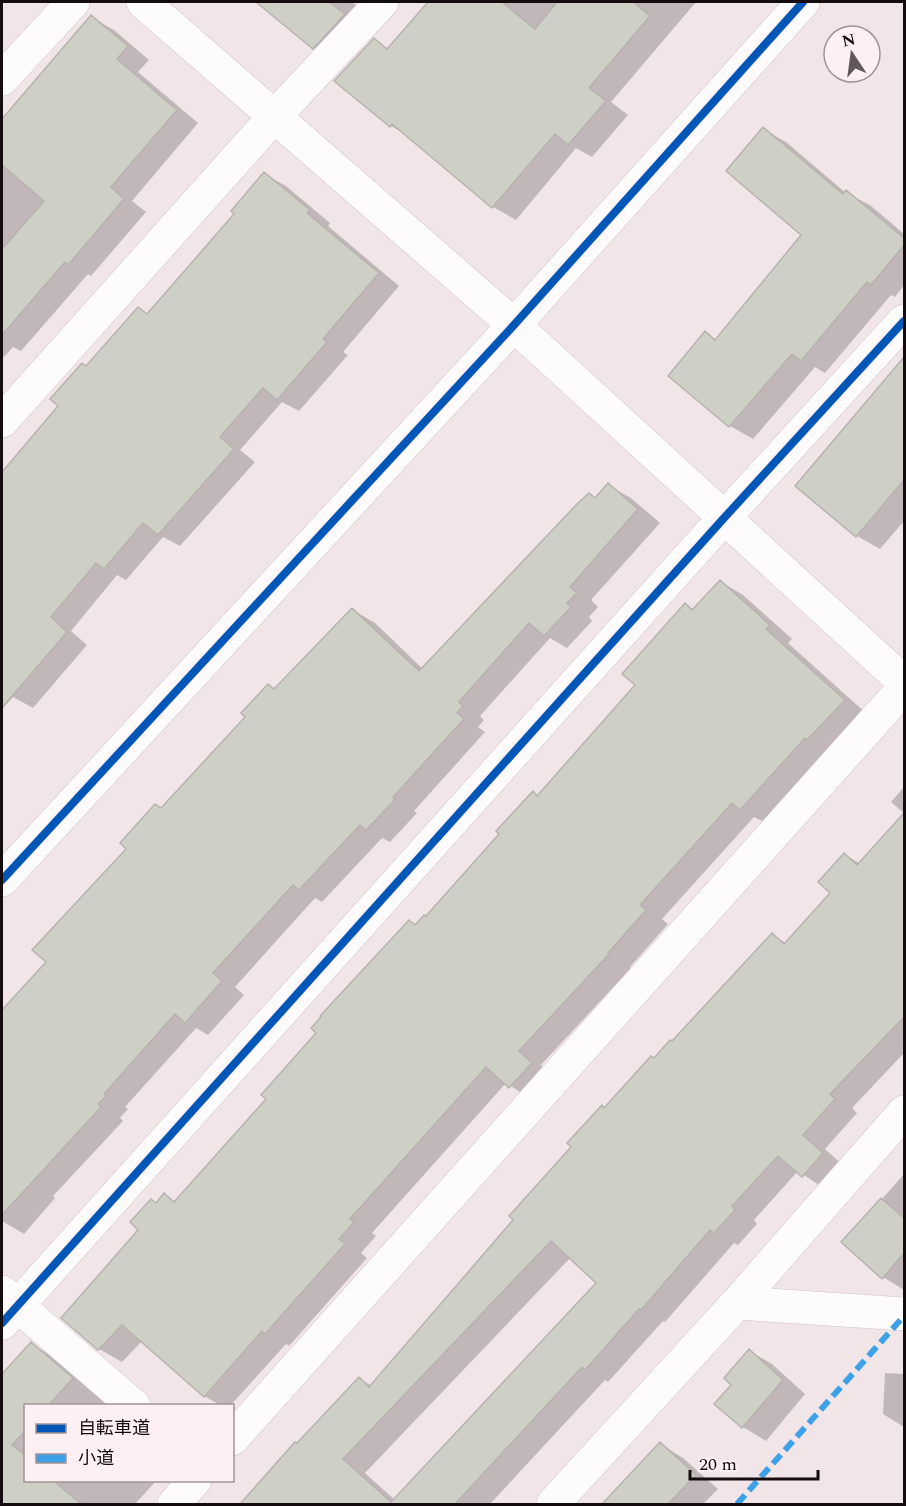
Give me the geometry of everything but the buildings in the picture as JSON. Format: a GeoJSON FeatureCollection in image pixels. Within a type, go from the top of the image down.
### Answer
{"type":"FeatureCollection","features":[{"type":"Feature","properties":{"kind":"street"},"geometry":{"type":"LineString","coordinates":[[2,79],[73,2]]}},
{"type":"Feature","properties":{"kind":"street"},"geometry":{"type":"LineString","coordinates":[[143,2],[514,325],[904,682]]}},
{"type":"Feature","properties":{"kind":"street"},"geometry":{"type":"LineString","coordinates":[[2,421],[274,117],[382,2]]}},
{"type":"Feature","properties":{"kind":"street"},"geometry":{"type":"LineString","coordinates":[[2,880],[514,325],[803,2]]}},
{"type":"Feature","properties":{"kind":"street"},"geometry":{"type":"LineString","coordinates":[[131,1404],[7,1306],[904,321]]}},
{"type":"Feature","properties":{"kind":"street"},"geometry":{"type":"LineString","coordinates":[[234,1437],[904,688]]}},
{"type":"Feature","properties":{"kind":"street"},"geometry":{"type":"LineString","coordinates":[[553,1504],[737,1303],[904,1112]]}},
{"type":"Feature","properties":{"kind":"street"},"geometry":{"type":"LineString","coordinates":[[737,1303],[904,1314]]}},
{"type":"Feature","properties":{"kind":"street"},"geometry":{"type":"LineString","coordinates":[[174,1504],[193,1482]]}},
{"type":"Feature","properties":{"kind":"marked path"},"geometry":{"type":"LineString","coordinates":[[737,1504],[904,1316]]}},
{"type":"Feature","properties":{"kind":"cycle path"},"geometry":{"type":"LineString","coordinates":[[2,880],[514,325],[803,2]]}},
{"type":"Feature","properties":{"kind":"cycle path"},"geometry":{"type":"LineString","coordinates":[[2,1323],[724,518],[904,321]]}}]}
